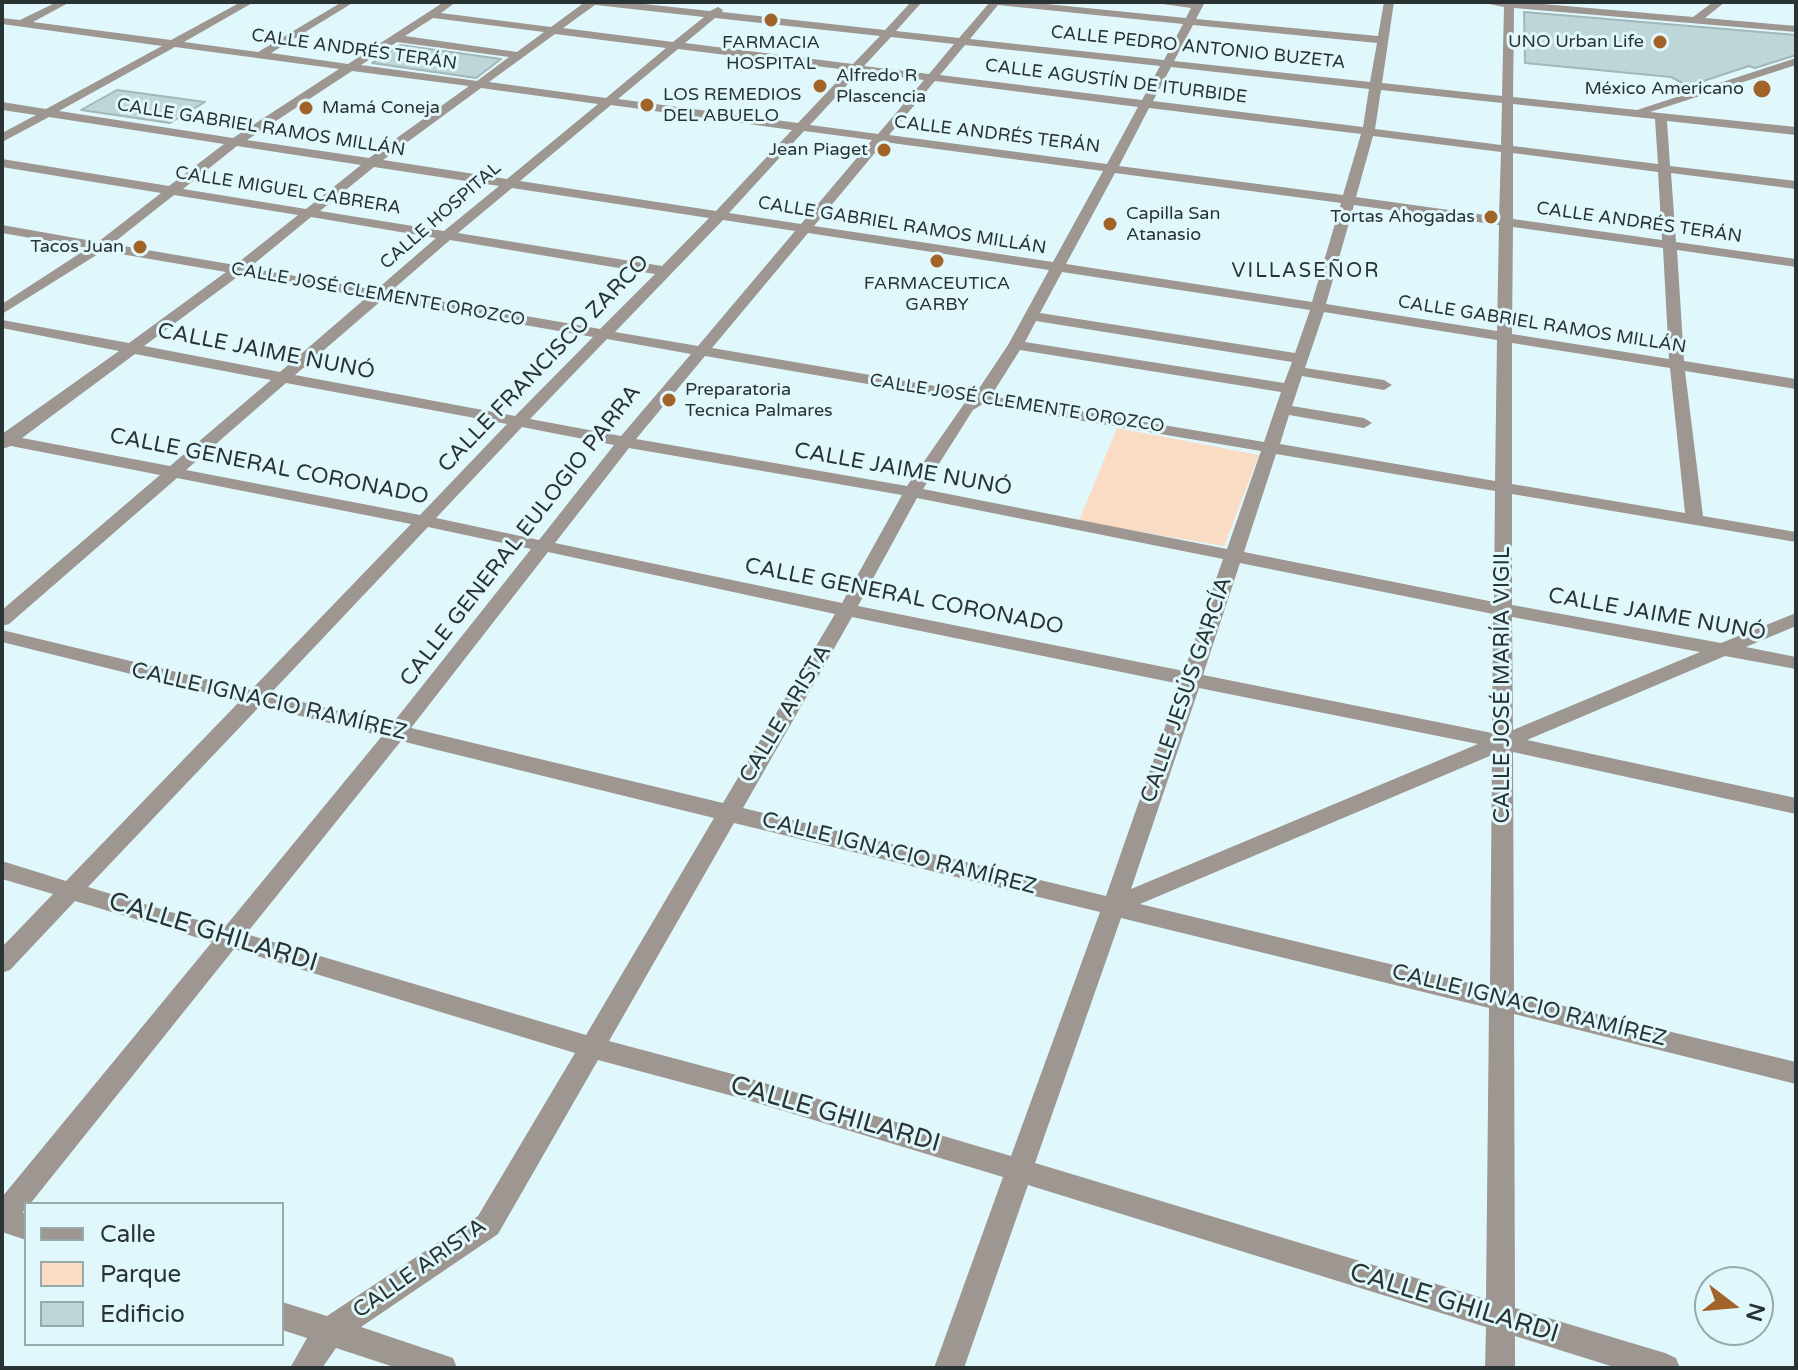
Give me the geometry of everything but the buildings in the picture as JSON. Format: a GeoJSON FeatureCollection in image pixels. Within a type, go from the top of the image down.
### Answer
{"type":"FeatureCollection","features":[{"type":"Feature","properties":{"kind":"street"},"geometry":{"type":"LineString","coordinates":[[2,32],[65,2]]}},
{"type":"Feature","properties":{"kind":"street"},"geometry":{"type":"LineString","coordinates":[[2,138],[249,2]]}},
{"type":"Feature","properties":{"kind":"street"},"geometry":{"type":"LineString","coordinates":[[260,55],[349,2]]}},
{"type":"Feature","properties":{"kind":"street"},"geometry":{"type":"LineString","coordinates":[[2,310],[101,246],[233,143],[451,2]]}},
{"type":"Feature","properties":{"kind":"street"},"geometry":{"type":"LineString","coordinates":[[4,441],[238,270],[371,163],[475,85],[594,2]]}},
{"type":"Feature","properties":{"kind":"street","name":"CALLE PEDRO ANTONIO BUZETA"},"geometry":{"type":"LineString","coordinates":[[594,2],[1796,131]]}},
{"type":"Feature","properties":{"kind":"street","name":"CALLE HOSPITAL"},"geometry":{"type":"LineString","coordinates":[[2,620],[449,234],[727,2]]}},
{"type":"Feature","properties":{"kind":"street","name":"CALLE FRANCISCO ZARCO"},"geometry":{"type":"LineString","coordinates":[[2,963],[718,217],[917,2]]}},
{"type":"Feature","properties":{"kind":"street"},"geometry":{"type":"LineString","coordinates":[[995,2],[1381,40]]}},
{"type":"Feature","properties":{"kind":"street","name":"CALLE GENERAL EULOGIO PARRA"},"geometry":{"type":"LineString","coordinates":[[2,1218],[397,732],[625,442],[995,2]]}},
{"type":"Feature","properties":{"kind":"street"},"geometry":{"type":"LineString","coordinates":[[1093,14],[1100,2]]}},
{"type":"Feature","properties":{"kind":"street"},"geometry":{"type":"LineString","coordinates":[[1154,2],[1199,4]]}},
{"type":"Feature","properties":{"kind":"street","name":"CALLE JESÚS GARCÍA"},"geometry":{"type":"LineString","coordinates":[[949,1368],[1192,679],[1318,307],[1368,132],[1389,2]]}},
{"type":"Feature","properties":{"kind":"street"},"geometry":{"type":"LineString","coordinates":[[1484,2],[1796,29]]}},
{"type":"Feature","properties":{"kind":"street"},"geometry":{"type":"LineString","coordinates":[[1695,20],[1720,2]]}},
{"type":"Feature","properties":{"kind":"street","name":"CALLE JOSÉ MARÍA VIGIL"},"geometry":{"type":"LineString","coordinates":[[1500,1368],[1505,486],[1503,337],[1509,3]]}},
{"type":"Feature","properties":{"kind":"street","name":"CALLE ARISTA"},"geometry":{"type":"LineString","coordinates":[[305,1368],[329,1332],[488,1225],[594,1048],[912,492],[967,407],[981,398],[1016,345],[1199,4]]}},
{"type":"Feature","properties":{"kind":"street","name":"CALLE AGUSTÍN DE ITURBIDE"},"geometry":{"type":"LineString","coordinates":[[431,15],[1796,185]]}},
{"type":"Feature","properties":{"kind":"street","name":"CALLE ANDRÉS TERÁN"},"geometry":{"type":"LineString","coordinates":[[2,21],[1349,200],[1796,263]]}},
{"type":"Feature","properties":{"kind":"street"},"geometry":{"type":"LineString","coordinates":[[394,38],[517,55]]}},
{"type":"Feature","properties":{"kind":"street"},"geometry":{"type":"LineString","coordinates":[[1631,113],[1796,61]]}},
{"type":"Feature","properties":{"kind":"street","name":"CALLE GABRIEL RAMOS MILLÁN"},"geometry":{"type":"LineString","coordinates":[[2,106],[1318,307],[1796,384]]}},
{"type":"Feature","properties":{"kind":"street"},"geometry":{"type":"LineString","coordinates":[[1661,116],[1677,365],[1694,517]]}},
{"type":"Feature","properties":{"kind":"street","name":"CALLE MIGUEL CABRERA"},"geometry":{"type":"LineString","coordinates":[[2,163],[664,271]]}},
{"type":"Feature","properties":{"kind":"street","name":"CALLE JOSÉ CLEMENTE OROZCO"},"geometry":{"type":"LineString","coordinates":[[2,229],[700,351],[1694,517],[1796,537]]}},
{"type":"Feature","properties":{"kind":"street"},"geometry":{"type":"LineString","coordinates":[[1031,316],[1293,382],[1364,423]]}},
{"type":"Feature","properties":{"kind":"street","name":"CALLE JAIME NUNÓ"},"geometry":{"type":"LineString","coordinates":[[2,324],[625,442],[912,492],[1503,609],[1796,663]]}},
{"type":"Feature","properties":{"kind":"street"},"geometry":{"type":"LineString","coordinates":[[1016,345],[1293,382],[1384,385]]}},
{"type":"Feature","properties":{"kind":"street","name":"CALLE GENERAL CORONADO"},"geometry":{"type":"LineString","coordinates":[[4,441],[425,521],[1502,742],[1796,806]]}},
{"type":"Feature","properties":{"kind":"street"},"geometry":{"type":"LineString","coordinates":[[1113,906],[1796,619]]}},
{"type":"Feature","properties":{"kind":"street","name":"CALLE IGNACIO RAMÍREZ"},"geometry":{"type":"LineString","coordinates":[[2,636],[1796,1073]]}},
{"type":"Feature","properties":{"kind":"street","name":"CALLE GHILARDI"},"geometry":{"type":"LineString","coordinates":[[2,870],[594,1048],[744,1088],[1019,1170],[1665,1368]]}},
{"type":"Feature","properties":{"kind":"street"},"geometry":{"type":"LineString","coordinates":[[2,1218],[24,1226]]}},
{"type":"Feature","properties":{"kind":"street"},"geometry":{"type":"LineString","coordinates":[[284,1317],[442,1368]]}},
{"type":"Feature","properties":{"kind":"green space"},"geometry":{"type":"Polygon","coordinates":[[[1117,428],[1259,455],[1224,546],[1079,521],[1117,428]]]}},
{"type":"Feature","properties":{"kind":"place","name":"FARMACIA HOSPITAL"},"geometry":{"type":"Point","coordinates":[771,20]}},
{"type":"Feature","properties":{"kind":"place","name":"UNO Urban Life"},"geometry":{"type":"Point","coordinates":[1660,42]}},
{"type":"Feature","properties":{"kind":"place","name":"Alfredo R Plascencia"},"geometry":{"type":"Point","coordinates":[820,86]}},
{"type":"Feature","properties":{"kind":"place","name":"México Americano"},"geometry":{"type":"Point","coordinates":[1762,89]}},
{"type":"Feature","properties":{"kind":"place","name":"LOS REMEDIOS DEL ABUELO"},"geometry":{"type":"Point","coordinates":[647,105]}},
{"type":"Feature","properties":{"kind":"place","name":"Mamá Coneja"},"geometry":{"type":"Point","coordinates":[306,108]}},
{"type":"Feature","properties":{"kind":"place","name":"Jean Piaget"},"geometry":{"type":"Point","coordinates":[884,150]}},
{"type":"Feature","properties":{"kind":"place","name":"Tortas Ahogadas"},"geometry":{"type":"Point","coordinates":[1491,217]}},
{"type":"Feature","properties":{"kind":"place","name":"Capilla San Atanasio"},"geometry":{"type":"Point","coordinates":[1110,224]}},
{"type":"Feature","properties":{"kind":"place","name":"Tacos Juan"},"geometry":{"type":"Point","coordinates":[140,247]}},
{"type":"Feature","properties":{"kind":"place","name":"FARMACEUTICA GARBY"},"geometry":{"type":"Point","coordinates":[937,261]}},
{"type":"Feature","properties":{"kind":"place","name":"Preparatoria Tecnica Palmares"},"geometry":{"type":"Point","coordinates":[669,400]}},
{"type":"Feature","properties":{"kind":"district","name":"VILLASEÑOR"},"geometry":{"type":"Point","coordinates":[1306,272]}}]}
